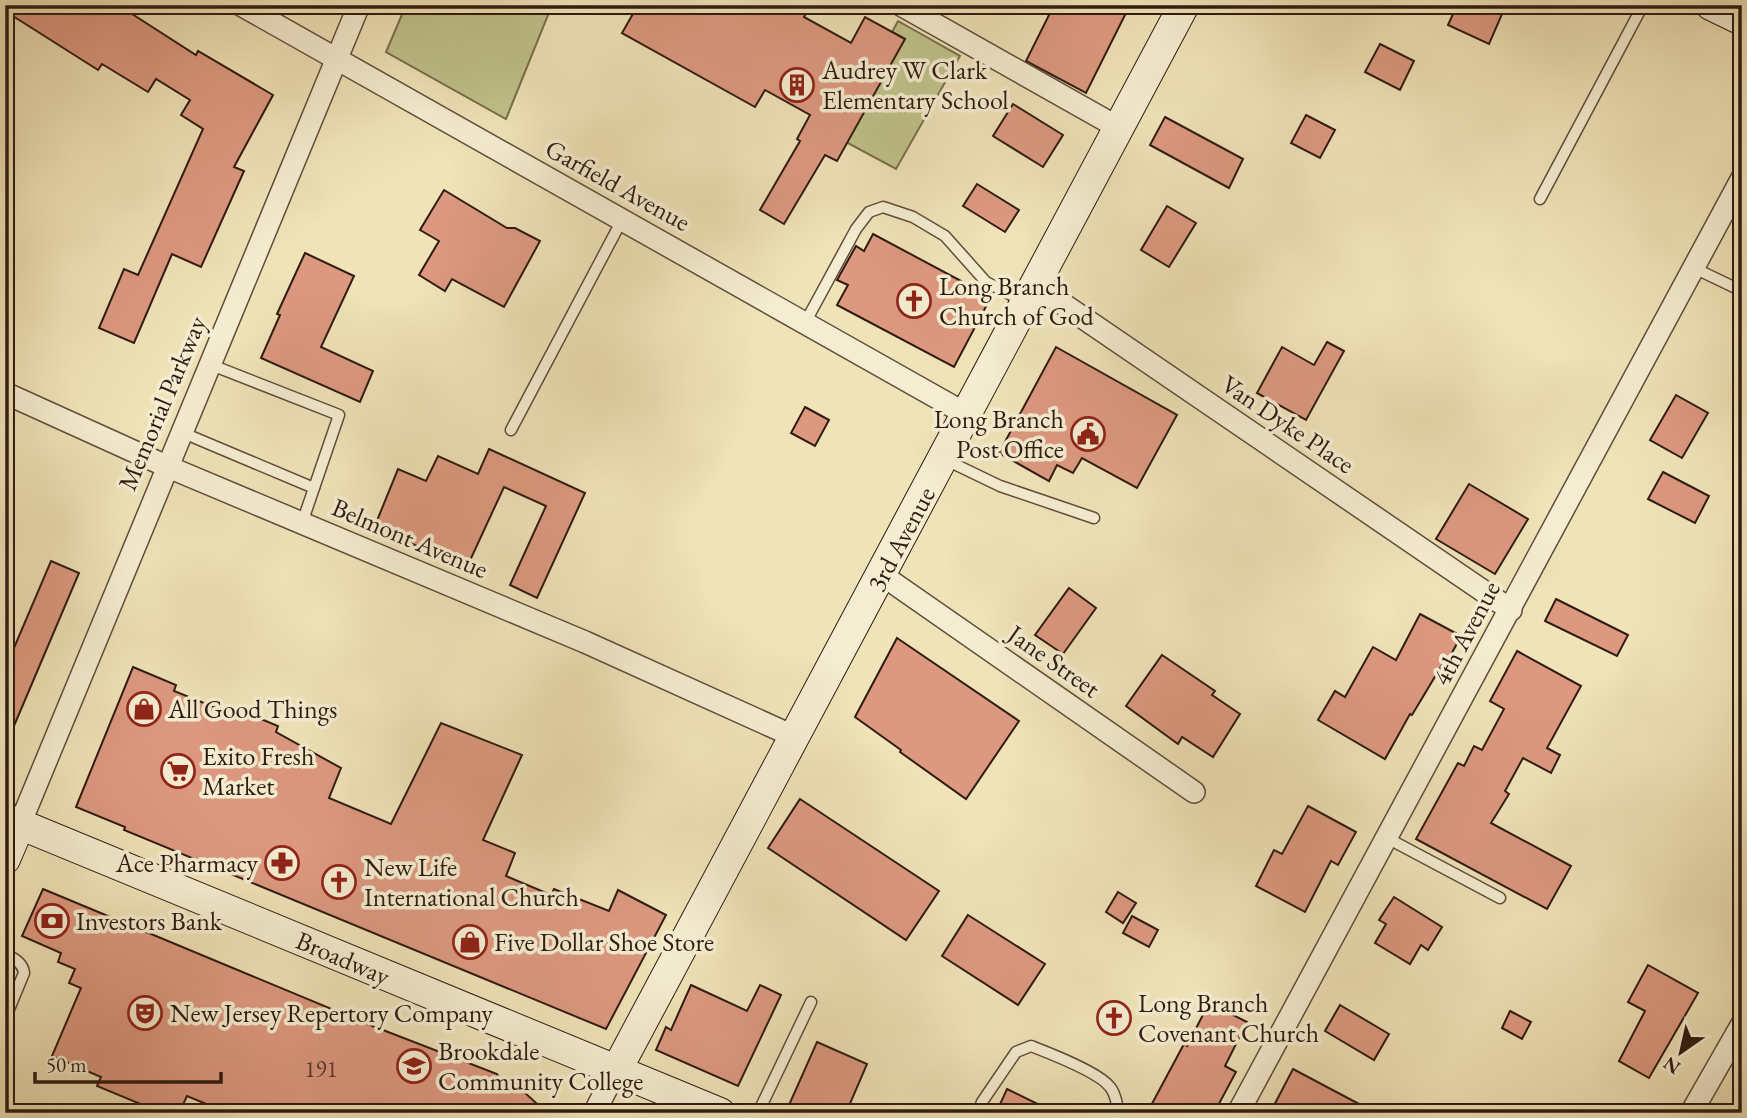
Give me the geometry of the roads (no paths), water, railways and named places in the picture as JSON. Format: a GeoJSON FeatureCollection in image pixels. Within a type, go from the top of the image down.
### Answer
{"type":"FeatureCollection","features":[{"type":"Feature","properties":{"kind":"street","name":"Garfield Avenue"},"geometry":{"type":"LineString","coordinates":[[241,5],[966,414]]}},
{"type":"Feature","properties":{"kind":"street","name":"Memorial Parkway"},"geometry":{"type":"LineString","coordinates":[[12,821],[181,432],[359,5]]}},
{"type":"Feature","properties":{"kind":"street"},"geometry":{"type":"LineString","coordinates":[[901,5],[1119,128]]}},
{"type":"Feature","properties":{"kind":"street","name":"3rd Avenue"},"geometry":{"type":"LineString","coordinates":[[616,1071],[1184,5]]}},
{"type":"Feature","properties":{"kind":"street"},"geometry":{"type":"LineString","coordinates":[[1711,5],[1742,20]]}},
{"type":"Feature","properties":{"kind":"street","name":"4th Avenue"},"geometry":{"type":"LineString","coordinates":[[1238,1113],[1742,178]]}},
{"type":"Feature","properties":{"kind":"street","name":"Van Dyke Place"},"geometry":{"type":"LineString","coordinates":[[1030,293],[1511,610]]}},
{"type":"Feature","properties":{"kind":"street","name":"Belmont Avenue"},"geometry":{"type":"LineString","coordinates":[[5,393],[166,466],[597,647],[793,736]]}},
{"type":"Feature","properties":{"kind":"street","name":"Jane Street"},"geometry":{"type":"LineString","coordinates":[[882,575],[1194,792]]}},
{"type":"Feature","properties":{"kind":"street"},"geometry":{"type":"LineString","coordinates":[[5,859],[12,821]]}},
{"type":"Feature","properties":{"kind":"street","name":"Broadway"},"geometry":{"type":"LineString","coordinates":[[12,821],[720,1113]]}},
{"type":"Feature","properties":{"kind":"street"},"geometry":{"type":"LineString","coordinates":[[1691,1113],[1742,1024]]}},
{"type":"Feature","properties":{"kind":"street"},"geometry":{"type":"LineString","coordinates":[[594,1113],[616,1071]]}},
{"type":"Feature","properties":{"kind":"lane"},"geometry":{"type":"LineString","coordinates":[[1541,199],[1643,5]]}},
{"type":"Feature","properties":{"kind":"lane"},"geometry":{"type":"LineString","coordinates":[[806,323],[856,229],[869,212],[883,207],[914,217],[946,236],[986,282],[1030,293]]}},
{"type":"Feature","properties":{"kind":"lane"},"geometry":{"type":"LineString","coordinates":[[511,430],[622,220]]}},
{"type":"Feature","properties":{"kind":"lane"},"geometry":{"type":"LineString","coordinates":[[1694,268],[1742,291]]}},
{"type":"Feature","properties":{"kind":"lane"},"geometry":{"type":"LineString","coordinates":[[209,364],[339,415],[302,523]]}},
{"type":"Feature","properties":{"kind":"lane"},"geometry":{"type":"LineString","coordinates":[[181,432],[314,488]]}},
{"type":"Feature","properties":{"kind":"lane"},"geometry":{"type":"LineString","coordinates":[[943,458],[1000,486],[1094,518]]}},
{"type":"Feature","properties":{"kind":"lane"},"geometry":{"type":"LineString","coordinates":[[1387,838],[1500,898]]}},
{"type":"Feature","properties":{"kind":"lane"},"geometry":{"type":"LineString","coordinates":[[5,954],[19,962],[24,973],[5,1019]]}},
{"type":"Feature","properties":{"kind":"lane"},"geometry":{"type":"LineString","coordinates":[[758,1113],[811,1002]]}},
{"type":"Feature","properties":{"kind":"lane"},"geometry":{"type":"LineString","coordinates":[[978,1113],[982,1102],[1016,1052],[1031,1045],[1070,1061],[1110,1086],[1118,1113]]}},
{"type":"Feature","properties":{"kind":"place","name":"Audrey W Clark Elementary School"},"geometry":{"type":"Point","coordinates":[797,85]}},
{"type":"Feature","properties":{"kind":"place","name":"Long Branch Church of God"},"geometry":{"type":"Point","coordinates":[914,301]}},
{"type":"Feature","properties":{"kind":"place","name":"Long Branch Post Office"},"geometry":{"type":"Point","coordinates":[1088,434]}},
{"type":"Feature","properties":{"kind":"place","name":"All Good Things"},"geometry":{"type":"Point","coordinates":[144,709]}},
{"type":"Feature","properties":{"kind":"place","name":"Exito Fresh Market"},"geometry":{"type":"Point","coordinates":[178,771]}},
{"type":"Feature","properties":{"kind":"place","name":"Ace Pharmacy"},"geometry":{"type":"Point","coordinates":[282,863]}},
{"type":"Feature","properties":{"kind":"place","name":"New Life International Church"},"geometry":{"type":"Point","coordinates":[339,882]}},
{"type":"Feature","properties":{"kind":"place","name":"Investors Bank"},"geometry":{"type":"Point","coordinates":[52,921]}},
{"type":"Feature","properties":{"kind":"place","name":"Five Dollar Shoe Store"},"geometry":{"type":"Point","coordinates":[470,942]}},
{"type":"Feature","properties":{"kind":"place","name":"New Jersey Repertory Company"},"geometry":{"type":"Point","coordinates":[145,1013]}},
{"type":"Feature","properties":{"kind":"place","name":"Long Branch Covenant Church"},"geometry":{"type":"Point","coordinates":[1114,1018]}},
{"type":"Feature","properties":{"kind":"place","name":"Brookdale Community College"},"geometry":{"type":"Point","coordinates":[414,1066]}}]}
